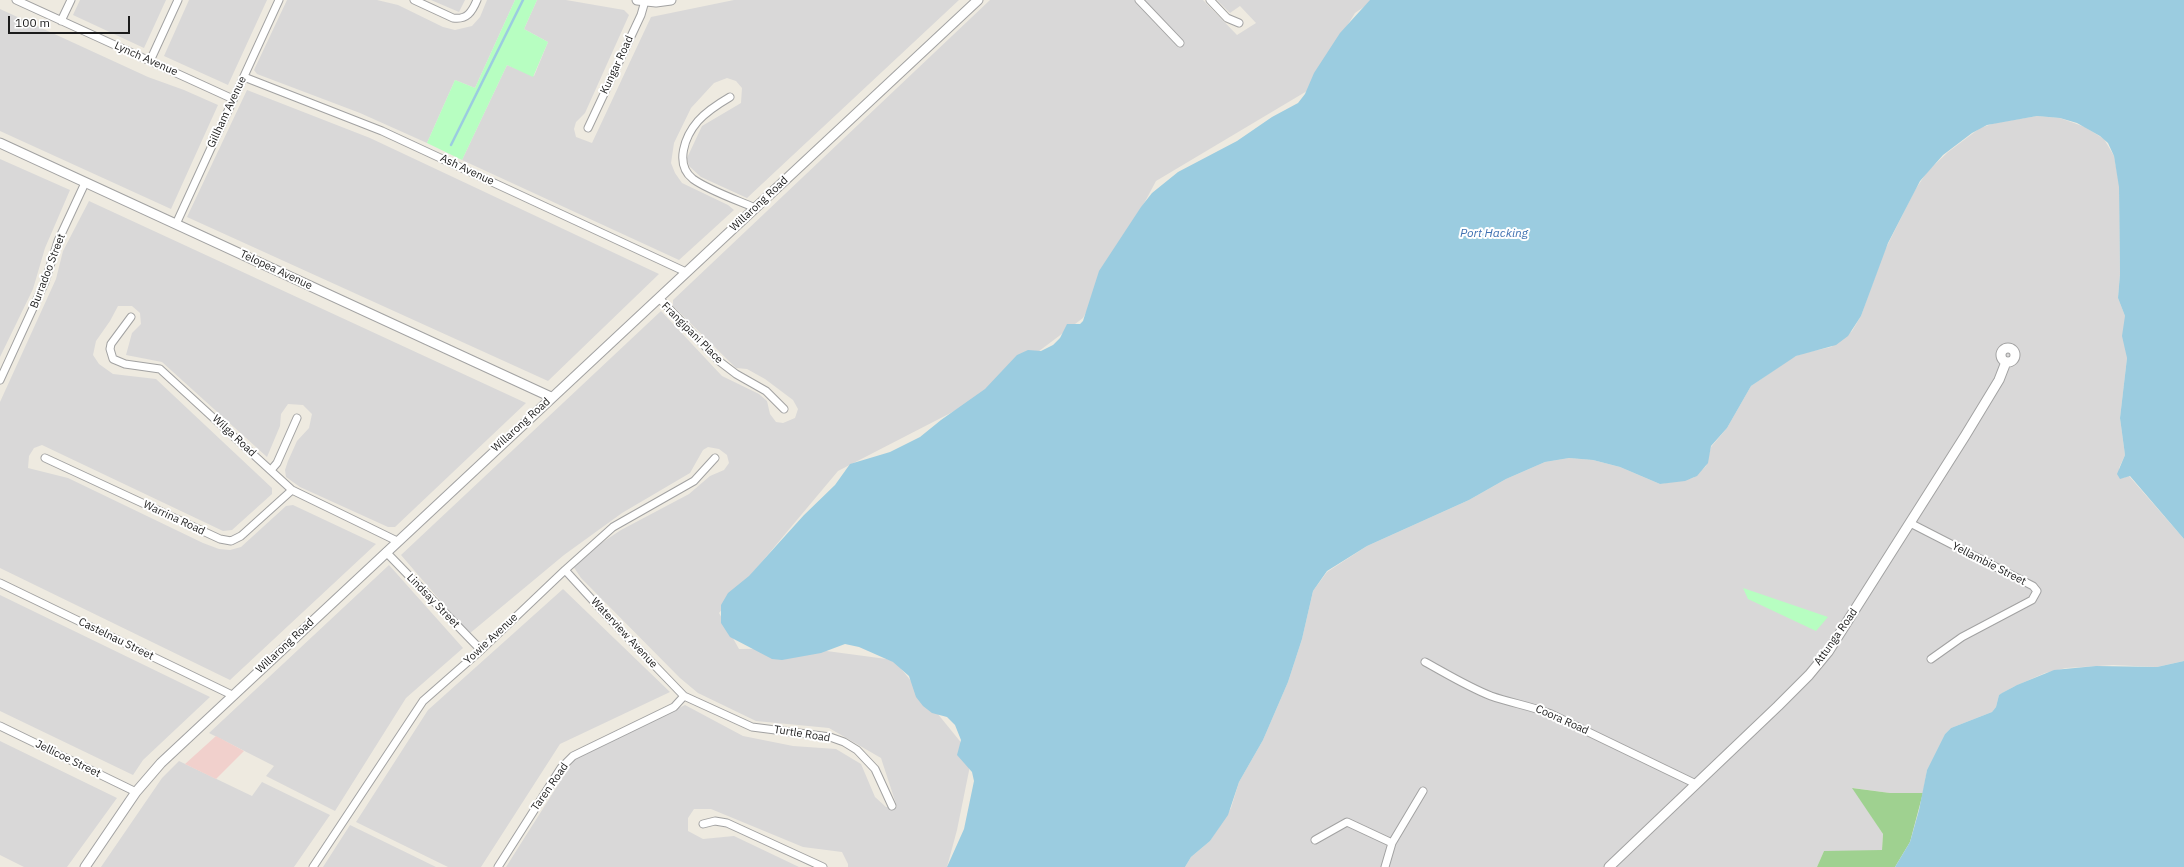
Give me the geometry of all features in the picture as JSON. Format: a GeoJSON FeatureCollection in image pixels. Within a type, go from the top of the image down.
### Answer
{"type":"FeatureCollection","features":[{"type":"Feature","properties":{"kind":"street","name":"Lynch Avenue"},"geometry":{"type":"LineString","coordinates":[[16,0],[234,99]]}},
{"type":"Feature","properties":{"kind":"street"},"geometry":{"type":"LineString","coordinates":[[61,21],[71,0]]}},
{"type":"Feature","properties":{"kind":"street"},"geometry":{"type":"LineString","coordinates":[[150,61],[178,0]]}},
{"type":"Feature","properties":{"kind":"street","name":"Gillham Avenue"},"geometry":{"type":"LineString","coordinates":[[176,224],[279,0]]}},
{"type":"Feature","properties":{"kind":"street"},"geometry":{"type":"LineString","coordinates":[[414,0],[453,18],[459,19],[469,14],[477,0]]}},
{"type":"Feature","properties":{"kind":"street"},"geometry":{"type":"LineString","coordinates":[[641,1],[671,0]]}},
{"type":"Feature","properties":{"kind":"street","name":"Willarong Road"},"geometry":{"type":"LineString","coordinates":[[85,867],[136,792],[161,763],[551,397],[978,0]]}},
{"type":"Feature","properties":{"kind":"street"},"geometry":{"type":"LineString","coordinates":[[1139,0],[1180,43]]}},
{"type":"Feature","properties":{"kind":"street"},"geometry":{"type":"LineString","coordinates":[[1210,0],[1227,18],[1239,23]]}},
{"type":"Feature","properties":{"kind":"street","name":"Kungar Road"},"geometry":{"type":"LineString","coordinates":[[588,128],[641,15],[641,1]]}},
{"type":"Feature","properties":{"kind":"street","name":"Ash Avenue"},"geometry":{"type":"LineString","coordinates":[[244,77],[382,131],[686,272]]}},
{"type":"Feature","properties":{"kind":"street"},"geometry":{"type":"LineString","coordinates":[[730,97],[710,110],[697,122],[684,147],[682,160],[684,167],[694,179],[754,208]]}},
{"type":"Feature","properties":{"kind":"street","name":"Telopea Avenue"},"geometry":{"type":"LineString","coordinates":[[0,143],[551,397]]}},
{"type":"Feature","properties":{"kind":"street","name":"Burradoo Street"},"geometry":{"type":"LineString","coordinates":[[0,380],[45,282],[58,241],[85,183]]}},
{"type":"Feature","properties":{"kind":"street","name":"Frangipani Place"},"geometry":{"type":"LineString","coordinates":[[659,298],[719,361],[736,374],[766,391],[784,409]]}},
{"type":"Feature","properties":{"kind":"street","name":"Wilga Road"},"geometry":{"type":"LineString","coordinates":[[131,318],[111,344],[110,350],[114,359],[126,364],[154,367],[165,372],[292,490],[397,541]]}},
{"type":"Feature","properties":{"kind":"street","name":"Attunga Road"},"geometry":{"type":"LineString","coordinates":[[1609,867],[1778,706],[1818,664],[1848,622],[1910,524],[1999,380],[2006,362]]}},
{"type":"Feature","properties":{"kind":"street"},"geometry":{"type":"LineString","coordinates":[[271,470],[277,463],[297,418]]}},
{"type":"Feature","properties":{"kind":"street","name":"Warrina Road"},"geometry":{"type":"LineString","coordinates":[[45,458],[220,539],[231,541],[241,536],[292,490]]}},
{"type":"Feature","properties":{"kind":"street","name":"Yowie Avenue"},"geometry":{"type":"LineString","coordinates":[[314,867],[419,706],[431,693],[481,650],[565,570],[620,522],[694,481],[715,458]]}},
{"type":"Feature","properties":{"kind":"street","name":"Yellambie Street"},"geometry":{"type":"LineString","coordinates":[[1910,524],[2033,586],[2037,591],[2034,598],[2030,602],[1962,637],[1931,659]]}},
{"type":"Feature","properties":{"kind":"street","name":"Lindsay Street"},"geometry":{"type":"LineString","coordinates":[[386,552],[481,650]]}},
{"type":"Feature","properties":{"kind":"street","name":"Waterview Avenue"},"geometry":{"type":"LineString","coordinates":[[565,570],[684,696]]}},
{"type":"Feature","properties":{"kind":"street","name":"Castelnau Street"},"geometry":{"type":"LineString","coordinates":[[0,583],[232,695]]}},
{"type":"Feature","properties":{"kind":"street","name":"Coora Road"},"geometry":{"type":"LineString","coordinates":[[1425,662],[1483,693],[1530,706],[1550,714],[1696,784]]}},
{"type":"Feature","properties":{"kind":"street","name":"Turtle Road"},"geometry":{"type":"LineString","coordinates":[[684,696],[752,727],[830,737],[844,742],[858,750],[875,769],[892,806]]}},
{"type":"Feature","properties":{"kind":"street","name":"Taren Road"},"geometry":{"type":"LineString","coordinates":[[498,867],[561,768],[573,756],[674,707],[684,696]]}},
{"type":"Feature","properties":{"kind":"street","name":"Jellicoe Street"},"geometry":{"type":"LineString","coordinates":[[0,726],[136,792]]}},
{"type":"Feature","properties":{"kind":"street"},"geometry":{"type":"LineString","coordinates":[[1385,867],[1392,843],[1423,791]]}},
{"type":"Feature","properties":{"kind":"street"},"geometry":{"type":"LineString","coordinates":[[703,824],[716,821],[727,823],[823,867]]}},
{"type":"Feature","properties":{"kind":"street"},"geometry":{"type":"LineString","coordinates":[[1315,840],[1347,822],[1392,843]]}},
{"type":"Feature","properties":{"kind":"shaded area"},"geometry":{"type":"Polygon","coordinates":[[[80,0],[166,0],[144,48],[73,15],[80,0]]]}},
{"type":"Feature","properties":{"kind":"shaded area"},"geometry":{"type":"Polygon","coordinates":[[[189,0],[267,0],[228,85],[164,56],[189,0]]]}},
{"type":"Feature","properties":{"kind":"shaded area"},"geometry":{"type":"Polygon","coordinates":[[[287,0],[377,0],[398,5],[443,27],[455,30],[472,26],[480,17],[487,0],[515,0],[475,88],[455,80],[427,143],[360,113],[257,74],[254,70],[287,0]]]}},
{"type":"Feature","properties":{"kind":"shaded area"},"geometry":{"type":"Polygon","coordinates":[[[431,0],[465,0],[459,12],[431,0]]]}},
{"type":"Feature","properties":{"kind":"shaded area"},"geometry":{"type":"Polygon","coordinates":[[[537,0],[566,0],[624,10],[629,15],[585,113],[576,122],[574,129],[576,137],[592,143],[651,17],[734,0],[959,0],[747,198],[701,177],[689,166],[687,158],[702,126],[741,103],[742,88],[736,81],[727,78],[714,83],[691,108],[674,143],[671,163],[675,173],[682,183],[728,205],[734,210],[679,260],[462,160],[507,65],[534,76],[548,42],[524,29],[537,0]]]}},
{"type":"Feature","properties":{"kind":"shaded area"},"geometry":{"type":"Polygon","coordinates":[[[990,0],[1203,0],[1237,35],[1256,23],[1240,6],[1230,13],[1217,0],[1374,0],[1355,13],[1307,91],[1156,181],[1083,318],[970,403],[838,471],[719,613],[739,649],[804,648],[894,660],[972,756],[957,830],[947,867],[848,867],[842,852],[803,847],[711,809],[694,809],[688,818],[688,831],[703,839],[734,836],[799,867],[506,867],[575,758],[685,705],[743,736],[793,746],[836,749],[861,764],[875,797],[886,807],[897,807],[881,758],[829,728],[756,721],[698,693],[680,678],[581,578],[571,563],[621,530],[689,494],[710,476],[724,470],[729,463],[727,455],[719,449],[708,447],[703,450],[690,473],[622,513],[564,555],[469,634],[401,555],[661,311],[722,376],[759,394],[767,401],[770,414],[776,422],[783,423],[795,418],[798,409],[793,400],[765,379],[747,369],[736,368],[673,306],[673,300],[990,0]]]}},
{"type":"Feature","properties":{"kind":"shaded area"},"geometry":{"type":"Polygon","coordinates":[[[0,9],[148,77],[184,90],[218,105],[171,209],[0,131],[0,9]]]}},
{"type":"Feature","properties":{"kind":"shaded area"},"geometry":{"type":"Polygon","coordinates":[[[247,90],[370,138],[659,274],[548,381],[187,217],[247,90]]]}},
{"type":"Feature","properties":{"kind":"shaded area"},"geometry":{"type":"Polygon","coordinates":[[[2037,116],[2060,118],[2085,127],[2104,139],[2114,156],[2119,183],[2120,274],[2118,298],[2125,316],[2127,358],[2120,418],[2125,455],[2119,468],[2122,478],[2129,476],[2184,539],[2184,661],[2157,667],[2113,665],[2066,668],[2045,673],[2013,687],[1999,695],[1996,707],[1992,712],[1951,728],[1945,734],[1927,770],[1923,793],[1890,793],[1853,788],[1883,834],[1882,851],[1824,851],[1817,867],[1185,867],[1191,857],[1210,841],[1231,808],[1239,782],[1263,740],[1288,682],[1302,639],[1313,591],[1327,572],[1367,546],[1469,500],[1506,479],[1545,462],[1569,458],[1593,460],[1620,467],[1660,484],[1693,478],[1706,466],[1711,447],[1727,428],[1751,386],[1791,358],[1804,353],[1831,347],[1852,331],[1861,316],[1883,254],[1915,190],[1927,172],[1948,152],[1980,128],[1995,123],[2037,116]]]}},
{"type":"Feature","properties":{"kind":"shaded area"},"geometry":{"type":"Polygon","coordinates":[[[0,159],[70,190],[45,248],[33,289],[0,357],[0,159]]]}},
{"type":"Feature","properties":{"kind":"shaded area"},"geometry":{"type":"Polygon","coordinates":[[[89,201],[526,403],[395,527],[388,527],[300,487],[286,477],[285,470],[297,441],[309,428],[312,414],[303,405],[288,404],[281,414],[280,426],[267,457],[162,362],[126,355],[132,333],[141,324],[140,313],[132,306],[118,306],[110,321],[96,341],[93,355],[99,364],[113,374],[156,379],[272,488],[272,494],[232,530],[223,531],[42,445],[34,448],[29,456],[28,468],[68,478],[203,543],[219,549],[230,550],[241,547],[286,506],[293,505],[376,544],[230,680],[0,568],[0,402],[56,279],[63,251],[89,201]]]}},
{"type":"Feature","properties":{"kind":"shaded area"},"geometry":{"type":"Polygon","coordinates":[[[389,565],[463,648],[406,698],[335,811],[266,776],[274,766],[209,733],[389,565]]]}},
{"type":"Feature","properties":{"kind":"shaded area"},"geometry":{"type":"Polygon","coordinates":[[[563,589],[670,692],[560,744],[481,867],[448,867],[356,822],[428,710],[563,589]]]}},
{"type":"Feature","properties":{"kind":"shaded area"},"geometry":{"type":"Polygon","coordinates":[[[0,595],[210,697],[143,760],[133,775],[0,711],[0,595]]]}},
{"type":"Feature","properties":{"kind":"shaded area"},"geometry":{"type":"Polygon","coordinates":[[[216,736],[244,751],[216,779],[185,764],[216,736]]]}},
{"type":"Feature","properties":{"kind":"shaded area"},"geometry":{"type":"Polygon","coordinates":[[[0,741],[117,798],[67,867],[24,867],[0,855],[0,741]]]}},
{"type":"Feature","properties":{"kind":"shaded area"},"geometry":{"type":"Polygon","coordinates":[[[179,761],[252,796],[262,782],[330,815],[294,867],[101,867],[162,778],[179,761]]]}},
{"type":"Feature","properties":{"kind":"shaded area"},"geometry":{"type":"Polygon","coordinates":[[[350,825],[436,867],[323,867],[350,825]]]}},
{"type":"Feature","properties":{"kind":"green space"},"geometry":{"type":"Polygon","coordinates":[[[515,0],[537,0],[524,29],[548,42],[533,77],[507,65],[462,160],[427,143],[455,80],[475,88],[515,0]]]}},
{"type":"Feature","properties":{"kind":"green space"},"geometry":{"type":"Polygon","coordinates":[[[1743,588],[1828,617],[1816,631],[1748,599],[1743,588]]]}},
{"type":"Feature","properties":{"kind":"green space"},"geometry":{"type":"Polygon","coordinates":[[[1852,788],[1890,793],[1923,793],[1910,842],[1895,867],[1817,867],[1824,851],[1882,850],[1883,834],[1852,788]]]}},
{"type":"Feature","properties":{"kind":"water","name":"Port Hacking"},"geometry":{"type":"Polygon","coordinates":[[[1370,0],[2184,0],[2184,539],[2130,476],[2120,479],[2117,474],[2125,455],[2120,418],[2127,358],[2122,336],[2125,316],[2118,298],[2120,274],[2119,187],[2114,156],[2108,143],[2100,136],[2077,123],[2060,118],[2037,116],[1987,125],[1972,133],[1943,155],[1920,181],[1888,243],[1861,316],[1848,336],[1836,345],[1796,356],[1751,386],[1727,428],[1711,446],[1708,463],[1697,476],[1685,481],[1660,484],[1620,467],[1593,460],[1569,458],[1545,462],[1506,479],[1469,500],[1367,546],[1327,571],[1313,591],[1302,639],[1288,682],[1263,740],[1239,782],[1228,815],[1210,841],[1191,857],[1185,867],[947,867],[964,829],[974,781],[972,772],[957,755],[961,740],[955,725],[947,717],[932,713],[923,706],[916,697],[909,676],[893,662],[859,647],[845,644],[821,653],[782,660],[772,659],[730,637],[721,623],[721,605],[728,593],[749,576],[804,515],[835,485],[850,464],[890,452],[920,437],[941,420],[985,389],[1017,355],[1028,350],[1041,351],[1053,345],[1060,338],[1067,324],[1080,324],[1083,321],[1099,271],[1141,207],[1152,193],[1178,172],[1237,141],[1272,117],[1298,103],[1305,94],[1314,73],[1340,33],[1370,0]]]}},
{"type":"Feature","properties":{"kind":"water"},"geometry":{"type":"Polygon","coordinates":[[[2184,661],[2184,867],[1895,867],[1910,842],[1919,810],[1927,770],[1945,734],[1951,728],[1992,712],[1996,707],[1999,695],[2017,685],[2054,670],[2096,666],[2157,667],[2184,661]]]}},
{"type":"Feature","properties":{"kind":"waterway"},"geometry":{"type":"LineString","coordinates":[[451,145],[523,0]]}}]}
